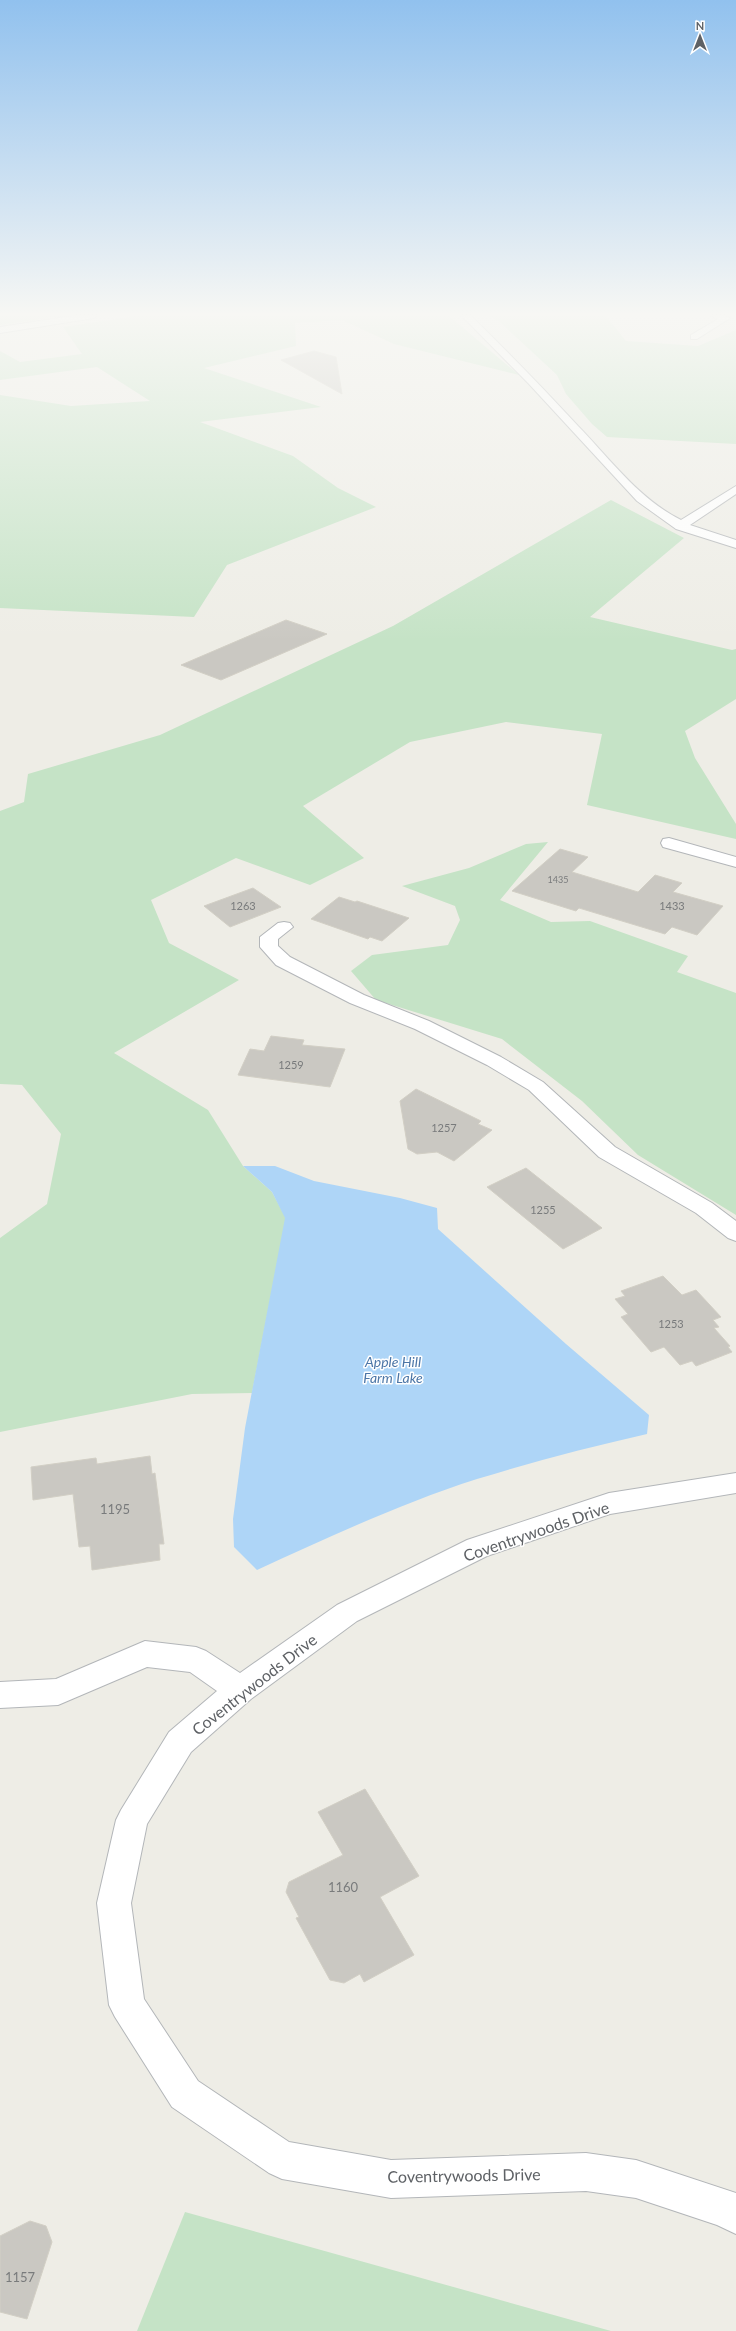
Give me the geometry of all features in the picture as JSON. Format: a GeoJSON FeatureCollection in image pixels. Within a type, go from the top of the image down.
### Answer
{"type":"FeatureCollection","features":[{"type":"Feature","properties":{"kind":"street"},"geometry":{"type":"LineString","coordinates":[[571,424],[641,499],[660,514],[680,526],[736,544]]}},
{"type":"Feature","properties":{"kind":"street"},"geometry":{"type":"LineString","coordinates":[[680,526],[736,489]]}},
{"type":"Feature","properties":{"kind":"street"},"geometry":{"type":"LineString","coordinates":[[669,843],[736,862]]}},
{"type":"Feature","properties":{"kind":"street"},"geometry":{"type":"LineString","coordinates":[[284,927],[269,937],[269,947],[283,961],[357,999],[422,1025],[494,1061],[536,1086],[607,1152],[704,1208],[736,1233]]}},
{"type":"Feature","properties":{"kind":"street","name":"Coventrywoods Drive"},"geometry":{"type":"LineString","coordinates":[[736,1483],[609,1504],[477,1548],[347,1613],[240,1690],[180,1742],[132,1820],[114,1903],[128,2005],[185,2094],[282,2160],[391,2179],[586,2172],[636,2179],[728,2208],[736,2214]]}},
{"type":"Feature","properties":{"kind":"street"},"geometry":{"type":"LineString","coordinates":[[0,1695],[58,1692],[145,1654],[196,1660],[240,1690]]}},
{"type":"Feature","properties":{"kind":"green space"},"geometry":{"type":"Polygon","coordinates":[[[0,424],[205,424],[293,456],[338,488],[376,507],[227,565],[194,617],[0,608],[0,424]]]}},
{"type":"Feature","properties":{"kind":"green space"},"geometry":{"type":"Polygon","coordinates":[[[592,424],[736,424],[736,444],[607,437],[592,424]]]}},
{"type":"Feature","properties":{"kind":"green space"},"geometry":{"type":"Polygon","coordinates":[[[611,500],[684,538],[590,617],[732,650],[736,649],[736,699],[685,731],[695,758],[736,824],[736,839],[587,805],[602,734],[506,722],[410,742],[303,806],[364,858],[310,885],[236,858],[151,900],[169,943],[239,980],[114,1053],[208,1110],[243,1166],[272,1192],[286,1218],[252,1393],[192,1394],[0,1432],[0,1238],[47,1204],[61,1134],[22,1085],[0,1084],[0,811],[24,802],[28,774],[160,735],[393,626],[611,500]]]}},
{"type":"Feature","properties":{"kind":"green space"},"geometry":{"type":"Polygon","coordinates":[[[548,842],[500,900],[551,922],[590,921],[688,956],[677,972],[736,993],[736,1215],[638,1155],[582,1101],[502,1039],[376,1000],[351,971],[372,955],[448,945],[460,920],[455,906],[402,886],[469,868],[526,844],[548,842]]]}},
{"type":"Feature","properties":{"kind":"green space"},"geometry":{"type":"Polygon","coordinates":[[[185,2212],[611,2331],[137,2331],[185,2212]]]}},
{"type":"Feature","properties":{"kind":"water","name":"Apple Hill Farm Lake"},"geometry":{"type":"Polygon","coordinates":[[[243,1166],[275,1166],[314,1181],[400,1198],[437,1208],[438,1229],[566,1344],[649,1415],[647,1434],[583,1449],[449,1488],[366,1521],[257,1570],[234,1547],[233,1519],[245,1428],[285,1218],[272,1192],[243,1166]]]}},
{"type":"Feature","properties":{"kind":"building"},"geometry":{"type":"Polygon","coordinates":[[[286,620],[327,634],[221,680],[181,665],[286,620]]]}},
{"type":"Feature","properties":{"kind":"building"},"geometry":{"type":"Polygon","coordinates":[[[560,849],[588,857],[572,872],[638,892],[655,875],[682,883],[673,892],[723,906],[697,935],[672,927],[665,934],[579,908],[576,911],[512,891],[560,849]]]}},
{"type":"Feature","properties":{"kind":"building"},"geometry":{"type":"Polygon","coordinates":[[[253,888],[281,907],[230,927],[204,906],[253,888]]]}},
{"type":"Feature","properties":{"kind":"building"},"geometry":{"type":"Polygon","coordinates":[[[339,897],[355,902],[357,901],[409,918],[382,941],[370,937],[368,939],[311,919],[339,897]]]}},
{"type":"Feature","properties":{"kind":"building"},"geometry":{"type":"Polygon","coordinates":[[[271,1036],[304,1040],[302,1045],[345,1049],[330,1087],[238,1075],[250,1049],[264,1051],[271,1036]]]}},
{"type":"Feature","properties":{"kind":"building"},"geometry":{"type":"Polygon","coordinates":[[[416,1089],[481,1121],[478,1124],[492,1130],[454,1161],[437,1152],[417,1154],[408,1149],[400,1101],[416,1089]]]}},
{"type":"Feature","properties":{"kind":"building"},"geometry":{"type":"Polygon","coordinates":[[[526,1168],[602,1228],[563,1249],[487,1187],[526,1168]]]}},
{"type":"Feature","properties":{"kind":"building"},"geometry":{"type":"Polygon","coordinates":[[[663,1276],[682,1295],[696,1290],[721,1317],[713,1320],[719,1327],[714,1328],[730,1346],[728,1347],[732,1352],[696,1366],[692,1361],[680,1365],[664,1347],[651,1352],[621,1317],[628,1314],[615,1299],[625,1296],[621,1291],[663,1276]]]}},
{"type":"Feature","properties":{"kind":"building"},"geometry":{"type":"Polygon","coordinates":[[[150,1456],[152,1474],[155,1473],[164,1544],[159,1544],[160,1560],[92,1570],[90,1546],[79,1547],[73,1494],[33,1500],[31,1467],[96,1458],[97,1464],[150,1456]]]}},
{"type":"Feature","properties":{"kind":"building"},"geometry":{"type":"Polygon","coordinates":[[[365,1789],[419,1876],[380,1897],[414,1955],[364,1982],[360,1974],[344,1983],[330,1980],[296,1918],[299,1917],[286,1892],[289,1882],[343,1855],[318,1812],[365,1789]]]}},
{"type":"Feature","properties":{"kind":"building"},"geometry":{"type":"Polygon","coordinates":[[[30,2221],[46,2226],[52,2242],[27,2319],[0,2312],[0,2236],[30,2221]]]}}]}
